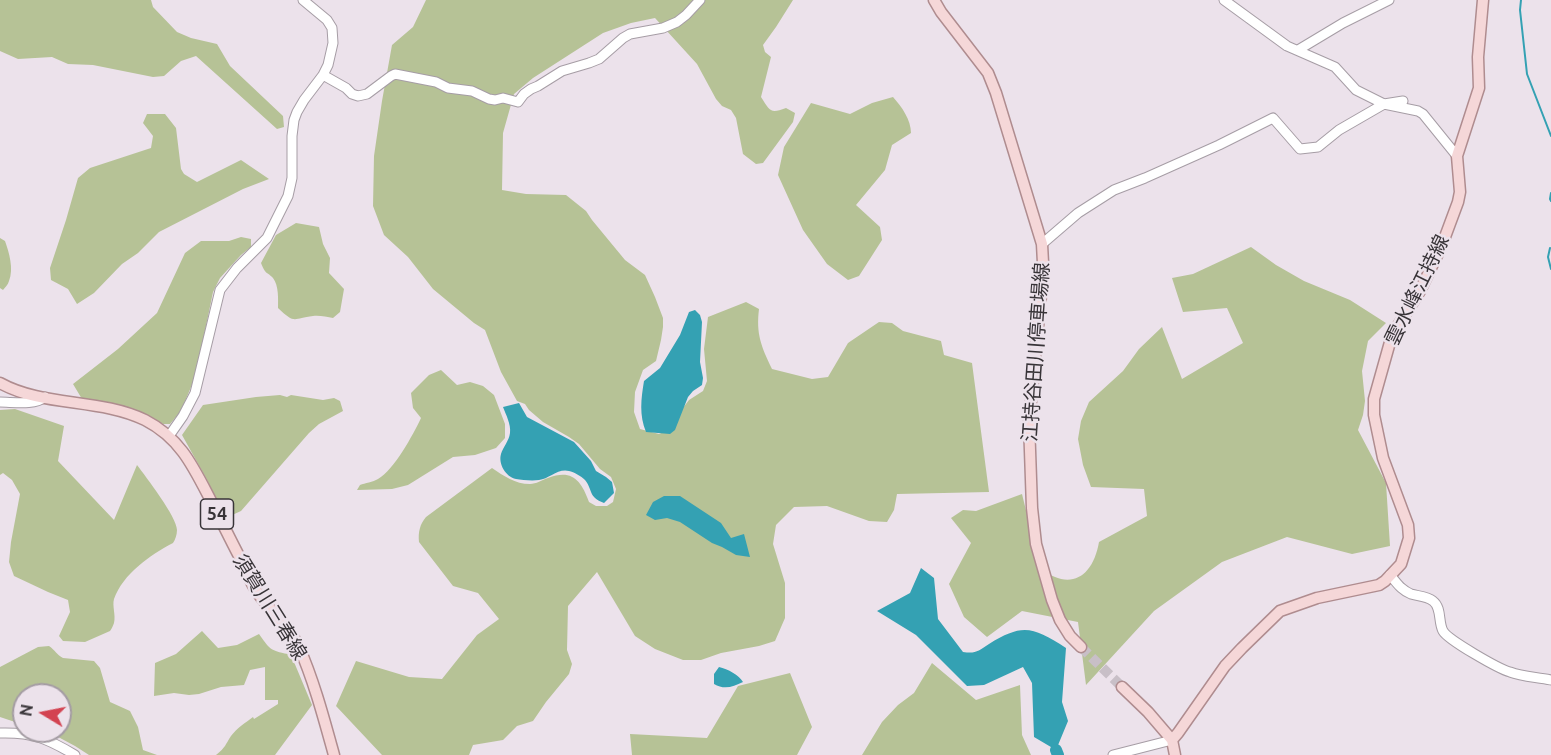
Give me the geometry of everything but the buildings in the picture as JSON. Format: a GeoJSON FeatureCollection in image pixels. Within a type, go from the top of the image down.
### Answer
{"type":"FeatureCollection","features":[{"type":"Feature","properties":{"kind":"main road","name":"江持谷田川停車場線"},"geometry":{"type":"LineString","coordinates":[[934,0],[988,73],[1042,244],[1041,295],[1029,422],[1032,508],[1036,544],[1052,600],[1060,620],[1070,636],[1081,647]]}},
{"type":"Feature","properties":{"kind":"main road","name":"雲水峰江持線"},"geometry":{"type":"LineString","coordinates":[[1172,740],[1224,666],[1280,611],[1317,598],[1378,585],[1401,564],[1408,538],[1408,525],[1383,458],[1374,415],[1374,399],[1392,335],[1424,283],[1442,245],[1458,202],[1460,192],[1457,156],[1479,88],[1478,57],[1483,0]]}},
{"type":"Feature","properties":{"kind":"main road","name":"須賀川三春線"},"geometry":{"type":"LineString","coordinates":[[0,383],[29,394],[99,406],[128,414],[143,420],[169,436],[183,451],[194,466],[257,592],[286,625],[297,644],[317,696],[334,755]]}},
{"type":"Feature","properties":{"kind":"main road"},"geometry":{"type":"LineString","coordinates":[[1122,687],[1172,740],[1175,755]]}},
{"type":"Feature","properties":{"kind":"street"},"geometry":{"type":"LineString","coordinates":[[169,436],[195,393],[220,290],[237,268],[267,238],[288,196],[292,178],[294,120],[304,100],[323,75],[331,56],[333,43],[332,28],[327,20],[303,0]]}},
{"type":"Feature","properties":{"kind":"street"},"geometry":{"type":"LineString","coordinates":[[323,75],[358,96],[367,94],[395,74],[436,82],[448,88],[472,91],[489,99],[503,98],[518,102],[531,88],[562,71],[590,63],[622,38],[630,34],[663,28],[677,22],[700,0]]}},
{"type":"Feature","properties":{"kind":"street"},"geometry":{"type":"LineString","coordinates":[[1224,0],[1287,46],[1335,67],[1356,90],[1384,104],[1423,114],[1457,156]]}},
{"type":"Feature","properties":{"kind":"street"},"geometry":{"type":"LineString","coordinates":[[1298,50],[1389,0]]}},
{"type":"Feature","properties":{"kind":"street"},"geometry":{"type":"LineString","coordinates":[[1042,244],[1078,213],[1113,190],[1219,145],[1274,118],[1300,149],[1318,147],[1339,130],[1384,104],[1403,101]]}},
{"type":"Feature","properties":{"kind":"street"},"geometry":{"type":"LineString","coordinates":[[0,402],[32,402],[45,397]]}},
{"type":"Feature","properties":{"kind":"street"},"geometry":{"type":"LineString","coordinates":[[1390,575],[1401,589],[1432,600],[1441,617],[1443,631],[1478,656],[1510,672],[1551,680]]}},
{"type":"Feature","properties":{"kind":"street"},"geometry":{"type":"LineString","coordinates":[[0,733],[13,732],[39,736],[75,755]]}},
{"type":"Feature","properties":{"kind":"street"},"geometry":{"type":"LineString","coordinates":[[1113,755],[1172,740]]}},
{"type":"Feature","properties":{"kind":"green space"},"geometry":{"type":"Polygon","coordinates":[[[0,0],[151,0],[153,7],[177,32],[217,44],[230,66],[283,116],[284,127],[277,129],[196,56],[181,61],[164,76],[153,77],[93,65],[68,64],[52,57],[18,59],[0,51],[0,0]]]}},
{"type":"Feature","properties":{"kind":"green space"},"geometry":{"type":"Polygon","coordinates":[[[426,0],[793,0],[763,45],[765,52],[771,57],[761,97],[773,111],[786,108],[795,113],[793,122],[763,163],[756,164],[743,154],[736,118],[731,110],[722,106],[716,99],[697,64],[655,18],[631,23],[603,33],[533,78],[514,94],[503,133],[502,190],[526,194],[566,195],[586,211],[625,260],[645,275],[663,318],[663,327],[656,361],[643,370],[635,392],[634,412],[640,429],[659,434],[671,429],[689,400],[703,391],[707,381],[704,349],[708,317],[746,302],[759,309],[760,340],[772,369],[812,379],[828,377],[848,343],[879,322],[892,323],[903,331],[941,341],[944,355],[972,363],[989,492],[897,494],[894,510],[887,522],[869,521],[827,506],[794,507],[776,525],[773,544],[785,583],[785,618],[775,641],[721,653],[701,660],[683,660],[655,649],[635,636],[597,572],[568,606],[567,650],[572,664],[569,674],[533,721],[517,726],[503,740],[473,745],[469,755],[382,755],[336,706],[356,661],[409,677],[442,679],[477,635],[499,619],[478,593],[453,586],[419,542],[420,528],[426,517],[492,468],[510,479],[525,484],[556,476],[569,476],[579,482],[589,502],[596,506],[607,506],[613,502],[616,489],[611,477],[600,469],[579,444],[543,422],[525,404],[517,401],[501,372],[485,330],[433,289],[408,257],[384,235],[373,206],[374,156],[392,45],[413,27],[426,0]]]}},
{"type":"Feature","properties":{"kind":"green space"},"geometry":{"type":"Polygon","coordinates":[[[893,97],[905,114],[911,133],[892,145],[885,170],[856,205],[880,227],[882,240],[859,276],[848,280],[827,264],[803,230],[778,175],[784,147],[811,103],[850,114],[872,103],[893,97]]]}},
{"type":"Feature","properties":{"kind":"green space"},"geometry":{"type":"Polygon","coordinates":[[[147,114],[165,114],[176,128],[181,169],[184,174],[197,182],[241,160],[269,179],[243,189],[159,232],[138,253],[122,264],[94,293],[77,304],[68,289],[51,280],[50,268],[78,178],[90,168],[151,148],[153,136],[143,123],[147,114]]]}},
{"type":"Feature","properties":{"kind":"green space"},"geometry":{"type":"Polygon","coordinates":[[[296,223],[319,227],[323,244],[330,258],[329,273],[344,289],[340,312],[333,318],[315,316],[294,319],[278,308],[276,285],[261,263],[276,235],[296,223]]]}},
{"type":"Feature","properties":{"kind":"green space"},"geometry":{"type":"Polygon","coordinates":[[[241,237],[251,239],[251,247],[220,278],[213,292],[196,375],[181,411],[170,424],[163,424],[134,410],[82,399],[73,384],[118,349],[157,313],[185,253],[201,241],[229,241],[241,237]]]}},
{"type":"Feature","properties":{"kind":"green space"},"geometry":{"type":"Polygon","coordinates":[[[0,238],[5,241],[11,266],[9,282],[3,290],[0,288],[0,238]]]}},
{"type":"Feature","properties":{"kind":"green space"},"geometry":{"type":"Polygon","coordinates":[[[1251,247],[1304,281],[1350,300],[1386,323],[1368,341],[1362,371],[1365,401],[1358,430],[1386,483],[1390,546],[1352,554],[1287,537],[1222,562],[1154,611],[1086,685],[1078,622],[1022,611],[987,637],[964,617],[949,584],[971,543],[951,518],[963,510],[976,511],[1022,494],[1040,568],[1061,579],[1070,580],[1086,572],[1096,554],[1099,542],[1147,516],[1144,489],[1091,487],[1083,465],[1078,439],[1081,421],[1089,402],[1123,371],[1139,349],[1162,327],[1182,379],[1243,343],[1227,308],[1183,312],[1172,278],[1193,274],[1251,247]]]}},
{"type":"Feature","properties":{"kind":"green space"},"geometry":{"type":"Polygon","coordinates":[[[441,370],[457,385],[470,382],[483,386],[494,395],[505,424],[505,438],[496,448],[475,455],[453,457],[408,485],[392,489],[357,490],[360,485],[376,480],[384,474],[397,460],[421,418],[413,408],[411,393],[429,375],[441,370]]]}},
{"type":"Feature","properties":{"kind":"green space"},"geometry":{"type":"Polygon","coordinates":[[[280,395],[323,400],[334,398],[340,401],[343,411],[319,424],[309,433],[241,511],[230,516],[222,512],[182,435],[203,405],[280,395]]]}},
{"type":"Feature","properties":{"kind":"green space"},"geometry":{"type":"Polygon","coordinates":[[[15,409],[64,426],[58,461],[114,520],[137,465],[176,524],[177,534],[173,543],[138,566],[118,590],[114,599],[114,623],[110,631],[85,642],[63,641],[59,636],[70,612],[68,600],[14,576],[9,562],[20,494],[12,480],[3,473],[0,475],[0,410],[15,409]]]}},
{"type":"Feature","properties":{"kind":"green space"},"geometry":{"type":"Polygon","coordinates":[[[202,631],[218,648],[237,645],[259,634],[270,648],[288,654],[294,662],[312,705],[275,755],[216,755],[241,726],[278,704],[278,700],[265,700],[265,667],[250,670],[244,685],[221,687],[199,694],[174,693],[154,696],[155,663],[176,654],[202,631]]]}},
{"type":"Feature","properties":{"kind":"green space"},"geometry":{"type":"Polygon","coordinates":[[[49,646],[63,658],[94,661],[100,668],[110,702],[130,711],[138,727],[143,750],[157,755],[89,755],[69,743],[72,743],[72,683],[12,683],[12,721],[0,717],[0,667],[38,647],[49,646]]]}},
{"type":"Feature","properties":{"kind":"green space"},"geometry":{"type":"Polygon","coordinates":[[[932,663],[976,700],[1020,685],[1022,735],[1031,755],[862,755],[882,722],[898,705],[914,693],[932,663]]]}},
{"type":"Feature","properties":{"kind":"green space"},"geometry":{"type":"Polygon","coordinates":[[[790,673],[812,727],[797,755],[632,755],[630,734],[707,738],[738,686],[790,673]]]}},
{"type":"Feature","properties":{"kind":"water"},"geometry":{"type":"Polygon","coordinates":[[[695,310],[702,322],[700,362],[702,385],[688,397],[675,430],[670,434],[646,432],[641,407],[644,381],[660,368],[680,335],[689,312],[695,310]]]}},
{"type":"Feature","properties":{"kind":"water"},"geometry":{"type":"Polygon","coordinates":[[[519,403],[527,417],[574,442],[591,461],[596,471],[612,482],[614,493],[604,503],[593,496],[585,480],[565,470],[543,479],[533,480],[512,478],[506,473],[500,458],[510,430],[503,407],[519,403]]]}},
{"type":"Feature","properties":{"kind":"water"},"geometry":{"type":"Polygon","coordinates":[[[664,496],[680,496],[721,523],[731,538],[744,534],[750,557],[736,555],[712,543],[680,522],[667,518],[655,520],[646,515],[653,502],[664,496]]]}},
{"type":"Feature","properties":{"kind":"water"},"geometry":{"type":"Polygon","coordinates":[[[921,568],[934,578],[938,619],[963,652],[977,651],[1001,637],[1020,630],[1036,632],[1066,648],[1062,702],[1068,721],[1056,750],[1034,737],[1032,683],[1023,667],[984,685],[967,686],[916,635],[877,611],[910,593],[921,568]]]}},
{"type":"Feature","properties":{"kind":"water"},"geometry":{"type":"Polygon","coordinates":[[[719,667],[733,673],[743,682],[728,687],[714,684],[714,674],[719,667]]]}},
{"type":"Feature","properties":{"kind":"waterway"},"geometry":{"type":"LineString","coordinates":[[1521,0],[1520,10],[1527,74],[1551,136]]}},
{"type":"Feature","properties":{"kind":"waterway"},"geometry":{"type":"LineString","coordinates":[[1551,193],[1551,201]]}},
{"type":"Feature","properties":{"kind":"waterway"},"geometry":{"type":"LineString","coordinates":[[1550,248],[1548,257],[1551,269]]}},
{"type":"Feature","properties":{"kind":"waterway"},"geometry":{"type":"LineString","coordinates":[[1056,750],[1058,755]]}},
{"type":"Feature","properties":{"kind":"tunnel"},"geometry":{"type":"LineString","coordinates":[[1081,647],[1122,687]]}}]}
